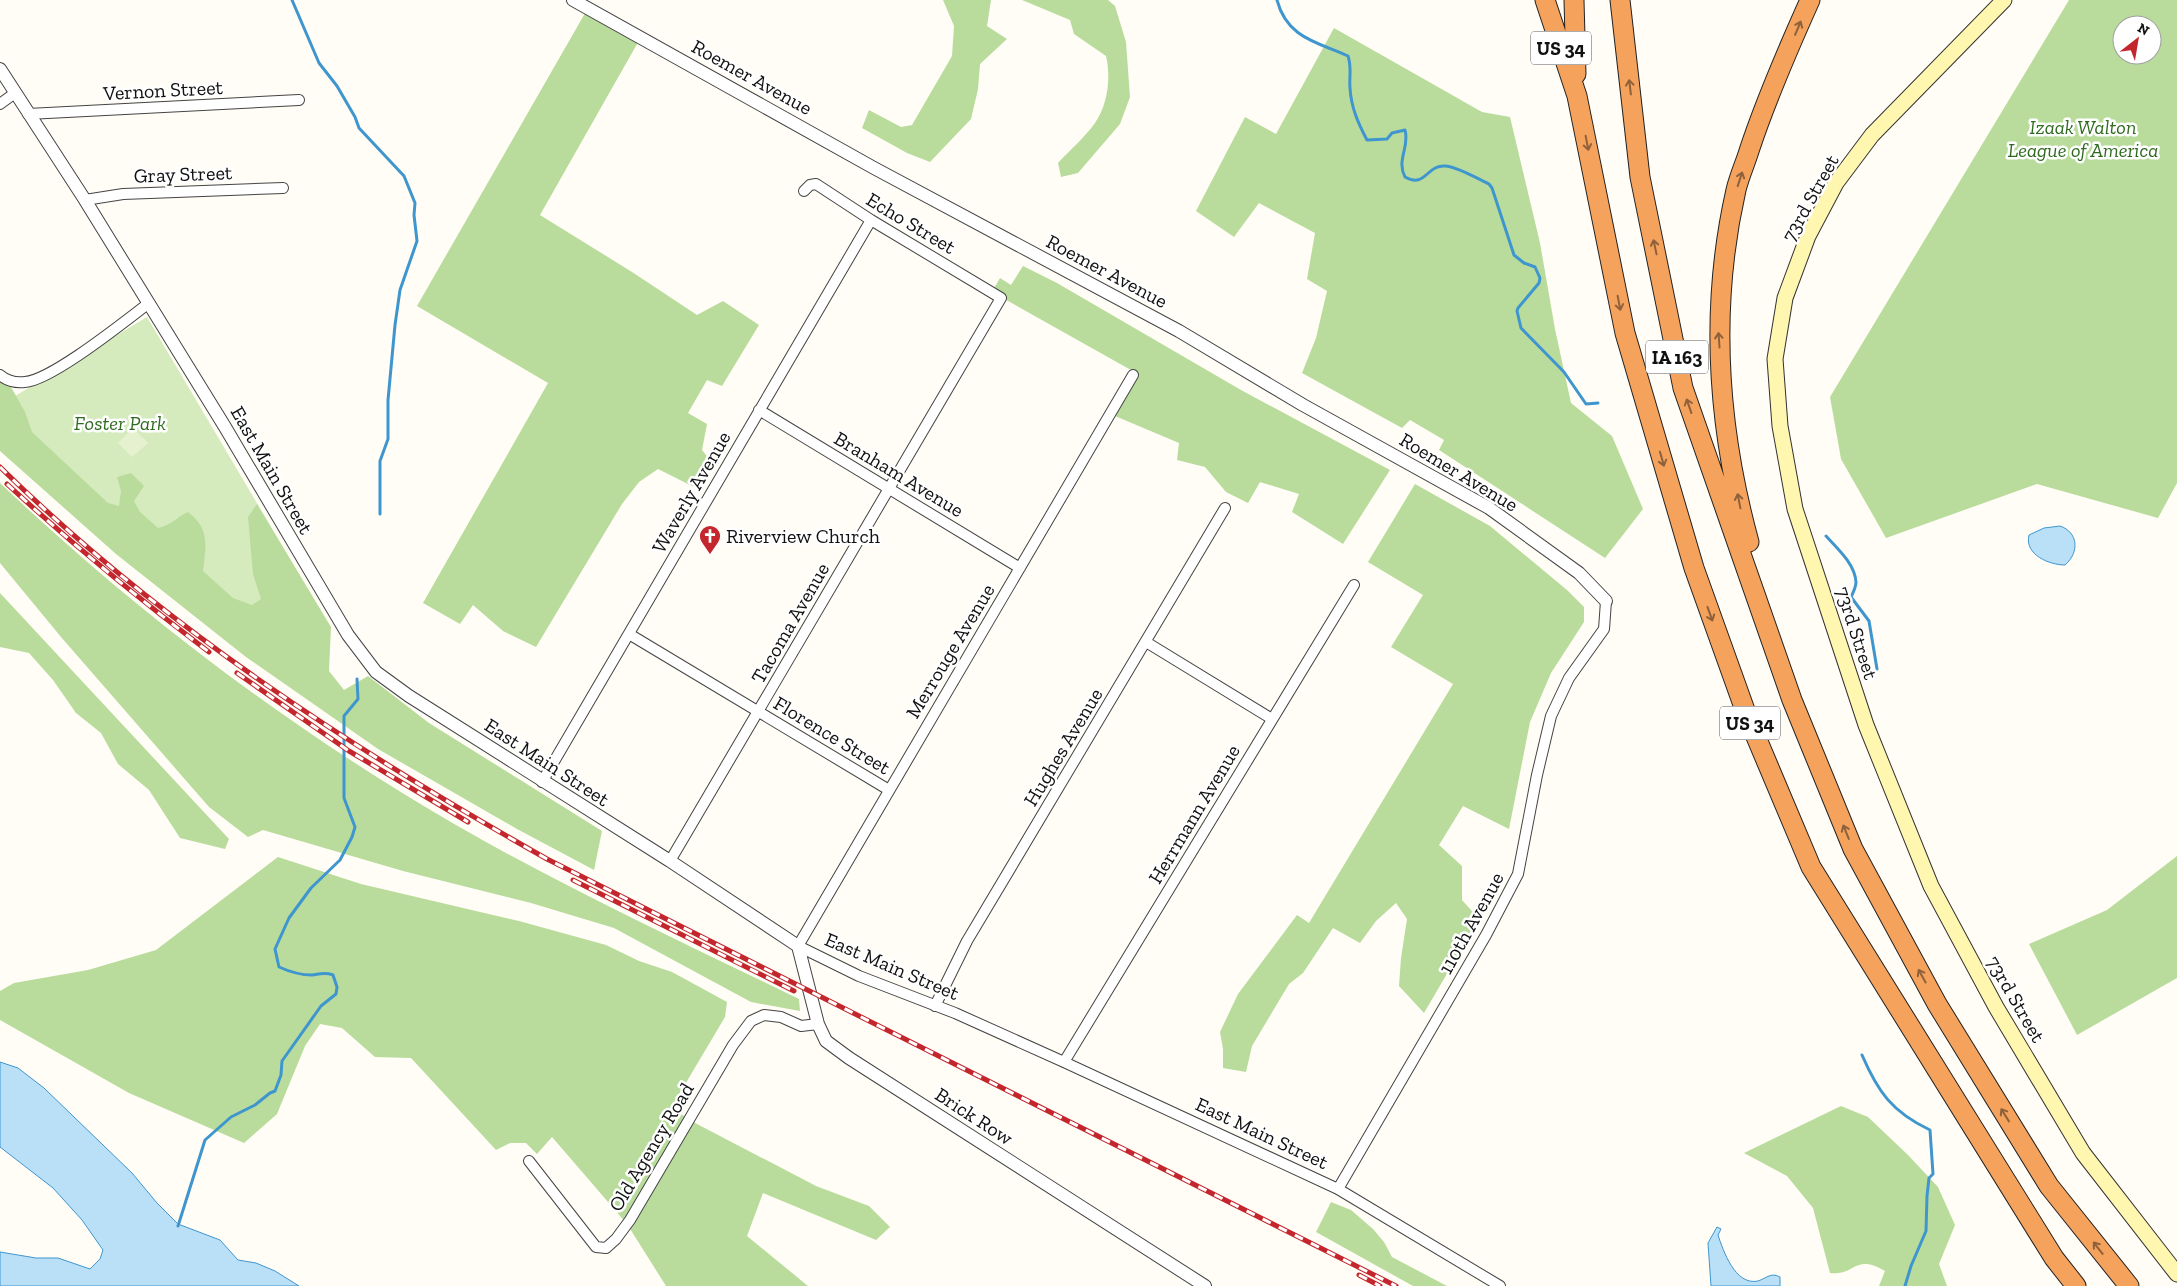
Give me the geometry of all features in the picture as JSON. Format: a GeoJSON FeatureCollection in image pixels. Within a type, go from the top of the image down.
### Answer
{"type":"FeatureCollection","features":[{"type":"Feature","properties":{"kind":"highway","name":"US 34"},"geometry":{"type":"LineString","coordinates":[[1545,0],[1577,96],[1625,333],[1694,568],[1746,713],[1812,867],[2054,1258],[2076,1286]]}},
{"type":"Feature","properties":{"kind":"highway"},"geometry":{"type":"LineString","coordinates":[[1574,0],[1577,96]]}},
{"type":"Feature","properties":{"kind":"highway","name":"IA 163"},"geometry":{"type":"LineString","coordinates":[[1620,0],[1640,177],[1683,388],[1792,700]]}},
{"type":"Feature","properties":{"kind":"highway","name":"US 34"},"geometry":{"type":"LineString","coordinates":[[1810,0],[1759,120],[1736,189],[1723,262],[1718,331],[1724,428],[1739,501],[1792,700],[1853,849],[1938,1004],[2049,1186],[2129,1286]]}},
{"type":"Feature","properties":{"kind":"main road","name":"73rd Street"},"geometry":{"type":"LineString","coordinates":[[2004,0],[1872,135],[1836,183],[1808,236],[1785,298],[1775,359],[1780,426],[1796,509],[1862,716],[1931,886],[1996,1007],[2083,1153],[2177,1274]]}},
{"type":"Feature","properties":{"kind":"street","name":"Roemer Avenue"},"geometry":{"type":"LineString","coordinates":[[573,0],[874,168],[1178,331],[1303,405],[1489,508],[1579,573],[1606,601]]}},
{"type":"Feature","properties":{"kind":"street","name":"East Main Street"},"geometry":{"type":"LineString","coordinates":[[0,69],[85,200],[226,427],[348,635],[376,672],[409,696],[542,782],[670,861],[798,946],[859,976],[935,1006],[1064,1062],[1338,1189],[1500,1286]]}},
{"type":"Feature","properties":{"kind":"street"},"geometry":{"type":"LineString","coordinates":[[0,104],[15,93]]}},
{"type":"Feature","properties":{"kind":"street","name":"Vernon Street"},"geometry":{"type":"LineString","coordinates":[[28,114],[299,100]]}},
{"type":"Feature","properties":{"kind":"street","name":"Echo Street"},"geometry":{"type":"LineString","coordinates":[[804,191],[810,184],[816,184],[871,220],[1001,298]]}},
{"type":"Feature","properties":{"kind":"street","name":"Gray Street"},"geometry":{"type":"LineString","coordinates":[[85,200],[123,194],[283,188]]}},
{"type":"Feature","properties":{"kind":"street","name":"Waverly Avenue"},"geometry":{"type":"LineString","coordinates":[[542,782],[871,220]]}},
{"type":"Feature","properties":{"kind":"street","name":"Tacoma Avenue"},"geometry":{"type":"LineString","coordinates":[[670,861],[1001,298]]}},
{"type":"Feature","properties":{"kind":"street"},"geometry":{"type":"LineString","coordinates":[[3,378],[27,382],[49,372],[80,353],[149,303]]}},
{"type":"Feature","properties":{"kind":"street","name":"Merrouge Avenue"},"geometry":{"type":"LineString","coordinates":[[798,946],[1134,375]]}},
{"type":"Feature","properties":{"kind":"street","name":"Branham Avenue"},"geometry":{"type":"LineString","coordinates":[[759,410],[1020,568]]}},
{"type":"Feature","properties":{"kind":"street","name":"Hughes Avenue"},"geometry":{"type":"LineString","coordinates":[[935,1006],[967,941],[1225,508]]}},
{"type":"Feature","properties":{"kind":"street","name":"Herrmann Avenue"},"geometry":{"type":"LineString","coordinates":[[1064,1062],[1354,585]]}},
{"type":"Feature","properties":{"kind":"street","name":"110th Avenue"},"geometry":{"type":"LineString","coordinates":[[1338,1189],[1486,936],[1518,874],[1536,775],[1552,716],[1570,678],[1604,629],[1606,601]]}},
{"type":"Feature","properties":{"kind":"street","name":"Florence Street"},"geometry":{"type":"LineString","coordinates":[[629,634],[889,790]]}},
{"type":"Feature","properties":{"kind":"street"},"geometry":{"type":"LineString","coordinates":[[1146,642],[1272,719]]}},
{"type":"Feature","properties":{"kind":"street","name":"Brick Row"},"geometry":{"type":"LineString","coordinates":[[798,946],[818,1024],[826,1041],[1205,1286]]}},
{"type":"Feature","properties":{"kind":"street","name":"Old Agency Road"},"geometry":{"type":"LineString","coordinates":[[529,1161],[596,1247],[606,1248],[616,1239],[630,1220],[733,1045],[751,1021],[764,1015],[781,1017],[801,1026],[818,1024]]}},
{"type":"Feature","properties":{"kind":"green space"},"geometry":{"type":"Polygon","coordinates":[[[943,0],[991,0],[987,26],[1007,39],[980,64],[978,89],[971,119],[930,162],[907,153],[862,128],[869,110],[901,127],[912,125],[952,56],[954,26],[943,0]]]}},
{"type":"Feature","properties":{"kind":"green space"},"geometry":{"type":"Polygon","coordinates":[[[1022,0],[1108,0],[1115,6],[1126,42],[1130,97],[1120,124],[1078,173],[1061,177],[1058,163],[1087,133],[1099,116],[1106,99],[1108,73],[1106,56],[1074,34],[1070,20],[1022,0]]]}},
{"type":"Feature","properties":{"kind":"green space","name":"Izaak Walton League of America"},"geometry":{"type":"Polygon","coordinates":[[[2069,0],[2177,0],[2177,483],[2158,518],[2037,484],[1886,538],[1841,459],[1830,397],[2069,0]]]}},
{"type":"Feature","properties":{"kind":"green space"},"geometry":{"type":"Polygon","coordinates":[[[588,8],[641,37],[540,215],[697,315],[723,301],[759,325],[722,386],[707,380],[688,413],[707,424],[702,450],[714,465],[698,489],[658,469],[639,482],[622,504],[536,647],[503,631],[473,605],[460,624],[423,603],[548,383],[417,306],[588,8]]]}},
{"type":"Feature","properties":{"kind":"green space"},"geometry":{"type":"Polygon","coordinates":[[[1334,28],[1482,112],[1510,117],[1540,243],[1555,329],[1571,403],[1612,436],[1643,509],[1605,558],[1439,450],[1444,440],[1410,420],[1402,428],[1302,373],[1316,338],[1327,291],[1307,279],[1315,233],[1259,203],[1234,237],[1196,211],[1245,117],[1276,134],[1334,28]]]}},
{"type":"Feature","properties":{"kind":"green space"},"geometry":{"type":"Polygon","coordinates":[[[1023,266],[1057,283],[1241,390],[1390,470],[1343,544],[1292,512],[1299,494],[1260,482],[1248,503],[1226,492],[1205,467],[1177,460],[1179,443],[1115,416],[1138,374],[992,292],[1000,278],[1011,285],[1023,266]]]}},
{"type":"Feature","properties":{"kind":"green space","name":"Foster Park"},"geometry":{"type":"Polygon","coordinates":[[[147,317],[323,615],[308,640],[147,556],[0,405],[147,317]]]}},
{"type":"Feature","properties":{"kind":"green space"},"geometry":{"type":"Polygon","coordinates":[[[0,375],[7,380],[25,412],[32,432],[108,503],[119,506],[121,491],[117,477],[131,473],[144,486],[134,501],[140,512],[158,528],[167,525],[188,512],[195,518],[205,538],[203,571],[233,598],[252,605],[261,599],[253,574],[248,517],[257,504],[331,627],[329,671],[344,690],[368,676],[429,723],[602,831],[594,870],[517,829],[378,749],[246,657],[116,554],[0,451],[0,375]]]}},
{"type":"Feature","properties":{"kind":"green space"},"geometry":{"type":"Polygon","coordinates":[[[133,428],[148,443],[132,457],[118,443],[133,428]]]}},
{"type":"Feature","properties":{"kind":"green space"},"geometry":{"type":"Polygon","coordinates":[[[0,483],[106,578],[162,624],[218,668],[335,750],[498,849],[626,915],[799,999],[800,1011],[751,1002],[614,928],[531,903],[403,871],[263,830],[248,837],[209,807],[61,637],[0,563],[0,483]]]}},
{"type":"Feature","properties":{"kind":"green space"},"geometry":{"type":"Polygon","coordinates":[[[1415,484],[1490,526],[1567,590],[1584,607],[1584,622],[1551,673],[1530,722],[1509,829],[1463,806],[1439,845],[1462,866],[1462,900],[1479,919],[1424,1013],[1399,986],[1407,919],[1396,903],[1376,921],[1360,943],[1333,928],[1303,973],[1289,984],[1252,1046],[1246,1072],[1223,1068],[1223,1049],[1220,1032],[1238,994],[1297,915],[1309,923],[1453,684],[1391,647],[1423,595],[1368,562],[1415,484]]]}},
{"type":"Feature","properties":{"kind":"green space"},"geometry":{"type":"Polygon","coordinates":[[[0,593],[229,839],[225,849],[180,838],[149,790],[118,764],[101,733],[76,713],[53,680],[29,653],[0,647],[0,593]]]}},
{"type":"Feature","properties":{"kind":"green space"},"geometry":{"type":"Polygon","coordinates":[[[2177,856],[2177,978],[2077,1035],[2029,944],[2107,910],[2177,856]]]}},
{"type":"Feature","properties":{"kind":"green space"},"geometry":{"type":"Polygon","coordinates":[[[278,857],[361,884],[519,921],[606,945],[639,961],[672,972],[727,1002],[725,1017],[671,1108],[697,1124],[816,1186],[869,1206],[890,1227],[876,1240],[763,1193],[747,1236],[808,1286],[666,1286],[627,1224],[552,1137],[537,1154],[526,1143],[510,1143],[496,1150],[411,1058],[375,1057],[342,1028],[320,1024],[305,1046],[277,1114],[244,1143],[129,1093],[0,1020],[0,991],[14,983],[88,970],[156,950],[278,857]]]}},
{"type":"Feature","properties":{"kind":"green space"},"geometry":{"type":"Polygon","coordinates":[[[1841,1106],[1868,1117],[1938,1187],[1955,1225],[1939,1264],[1947,1286],[1879,1286],[1885,1271],[1867,1264],[1839,1273],[1830,1273],[1813,1208],[1787,1176],[1744,1153],[1841,1106]]]}},
{"type":"Feature","properties":{"kind":"green space"},"geometry":{"type":"Polygon","coordinates":[[[1331,1202],[1351,1210],[1373,1229],[1384,1242],[1392,1257],[1447,1286],[1413,1286],[1316,1232],[1331,1202]]]}},
{"type":"Feature","properties":{"kind":"water"},"geometry":{"type":"Polygon","coordinates":[[[2060,526],[2070,533],[2075,543],[2073,554],[2065,565],[2059,565],[2040,558],[2030,548],[2028,542],[2029,535],[2044,528],[2060,526]]]}},
{"type":"Feature","properties":{"kind":"water"},"geometry":{"type":"Polygon","coordinates":[[[0,1062],[18,1068],[44,1088],[132,1173],[157,1203],[178,1224],[220,1240],[238,1260],[256,1263],[275,1271],[299,1286],[0,1286],[0,1252],[36,1258],[58,1258],[90,1269],[100,1259],[103,1250],[82,1220],[53,1188],[0,1147],[0,1062]]]}},
{"type":"Feature","properties":{"kind":"water"},"geometry":{"type":"Polygon","coordinates":[[[1717,1227],[1721,1229],[1718,1235],[1723,1249],[1731,1266],[1737,1273],[1750,1281],[1758,1281],[1771,1275],[1777,1276],[1780,1277],[1780,1286],[1711,1286],[1708,1243],[1717,1227]]]}},
{"type":"Feature","properties":{"kind":"waterway"},"geometry":{"type":"LineString","coordinates":[[292,0],[319,63],[337,86],[355,117],[359,128],[404,176],[415,203],[414,215],[417,241],[400,290],[395,325],[388,400],[388,439],[380,461],[380,514]]}},
{"type":"Feature","properties":{"kind":"waterway"},"geometry":{"type":"LineString","coordinates":[[1277,0],[1288,23],[1296,31],[1315,42],[1348,56],[1353,108],[1367,140],[1387,139],[1392,133],[1405,130],[1406,142],[1402,159],[1405,177],[1417,180],[1439,166],[1446,166],[1462,171],[1489,184],[1492,188],[1514,255],[1524,263],[1535,267],[1540,278],[1539,283],[1518,308],[1521,328],[1564,372],[1586,404],[1598,403]]}},
{"type":"Feature","properties":{"kind":"waterway"},"geometry":{"type":"LineString","coordinates":[[1826,536],[1845,557],[1855,575],[1855,588],[1851,597],[1869,621],[1877,669]]}},
{"type":"Feature","properties":{"kind":"waterway"},"geometry":{"type":"LineString","coordinates":[[178,1226],[205,1140],[231,1117],[255,1105],[275,1091],[281,1075],[282,1061],[321,1006],[336,994],[337,987],[333,975],[325,973],[303,974],[279,967],[275,949],[289,918],[311,888],[340,860],[352,837],[355,827],[344,798],[344,716],[358,699],[357,679]]}},
{"type":"Feature","properties":{"kind":"waterway"},"geometry":{"type":"LineString","coordinates":[[1862,1055],[1874,1080],[1888,1100],[1906,1116],[1930,1130],[1933,1174],[1929,1178],[1926,1231],[1911,1266],[1905,1286]]}},
{"type":"Feature","properties":{"kind":"railway"},"geometry":{"type":"LineString","coordinates":[[0,467],[62,525],[192,631],[261,681],[331,728],[402,774],[474,817],[547,859],[1396,1286]]}},
{"type":"Feature","properties":{"kind":"railway"},"geometry":{"type":"LineString","coordinates":[[7,484],[106,571],[209,652]]}},
{"type":"Feature","properties":{"kind":"railway"},"geometry":{"type":"LineString","coordinates":[[237,673],[349,751],[468,822]]}},
{"type":"Feature","properties":{"kind":"railway"},"geometry":{"type":"LineString","coordinates":[[573,880],[794,991]]}},
{"type":"Feature","properties":{"kind":"railway"},"geometry":{"type":"LineString","coordinates":[[1359,1275],[1380,1286]]}},
{"type":"Feature","properties":{"kind":"place","name":"Riverview Church"},"geometry":{"type":"Point","coordinates":[710,555]}}]}
